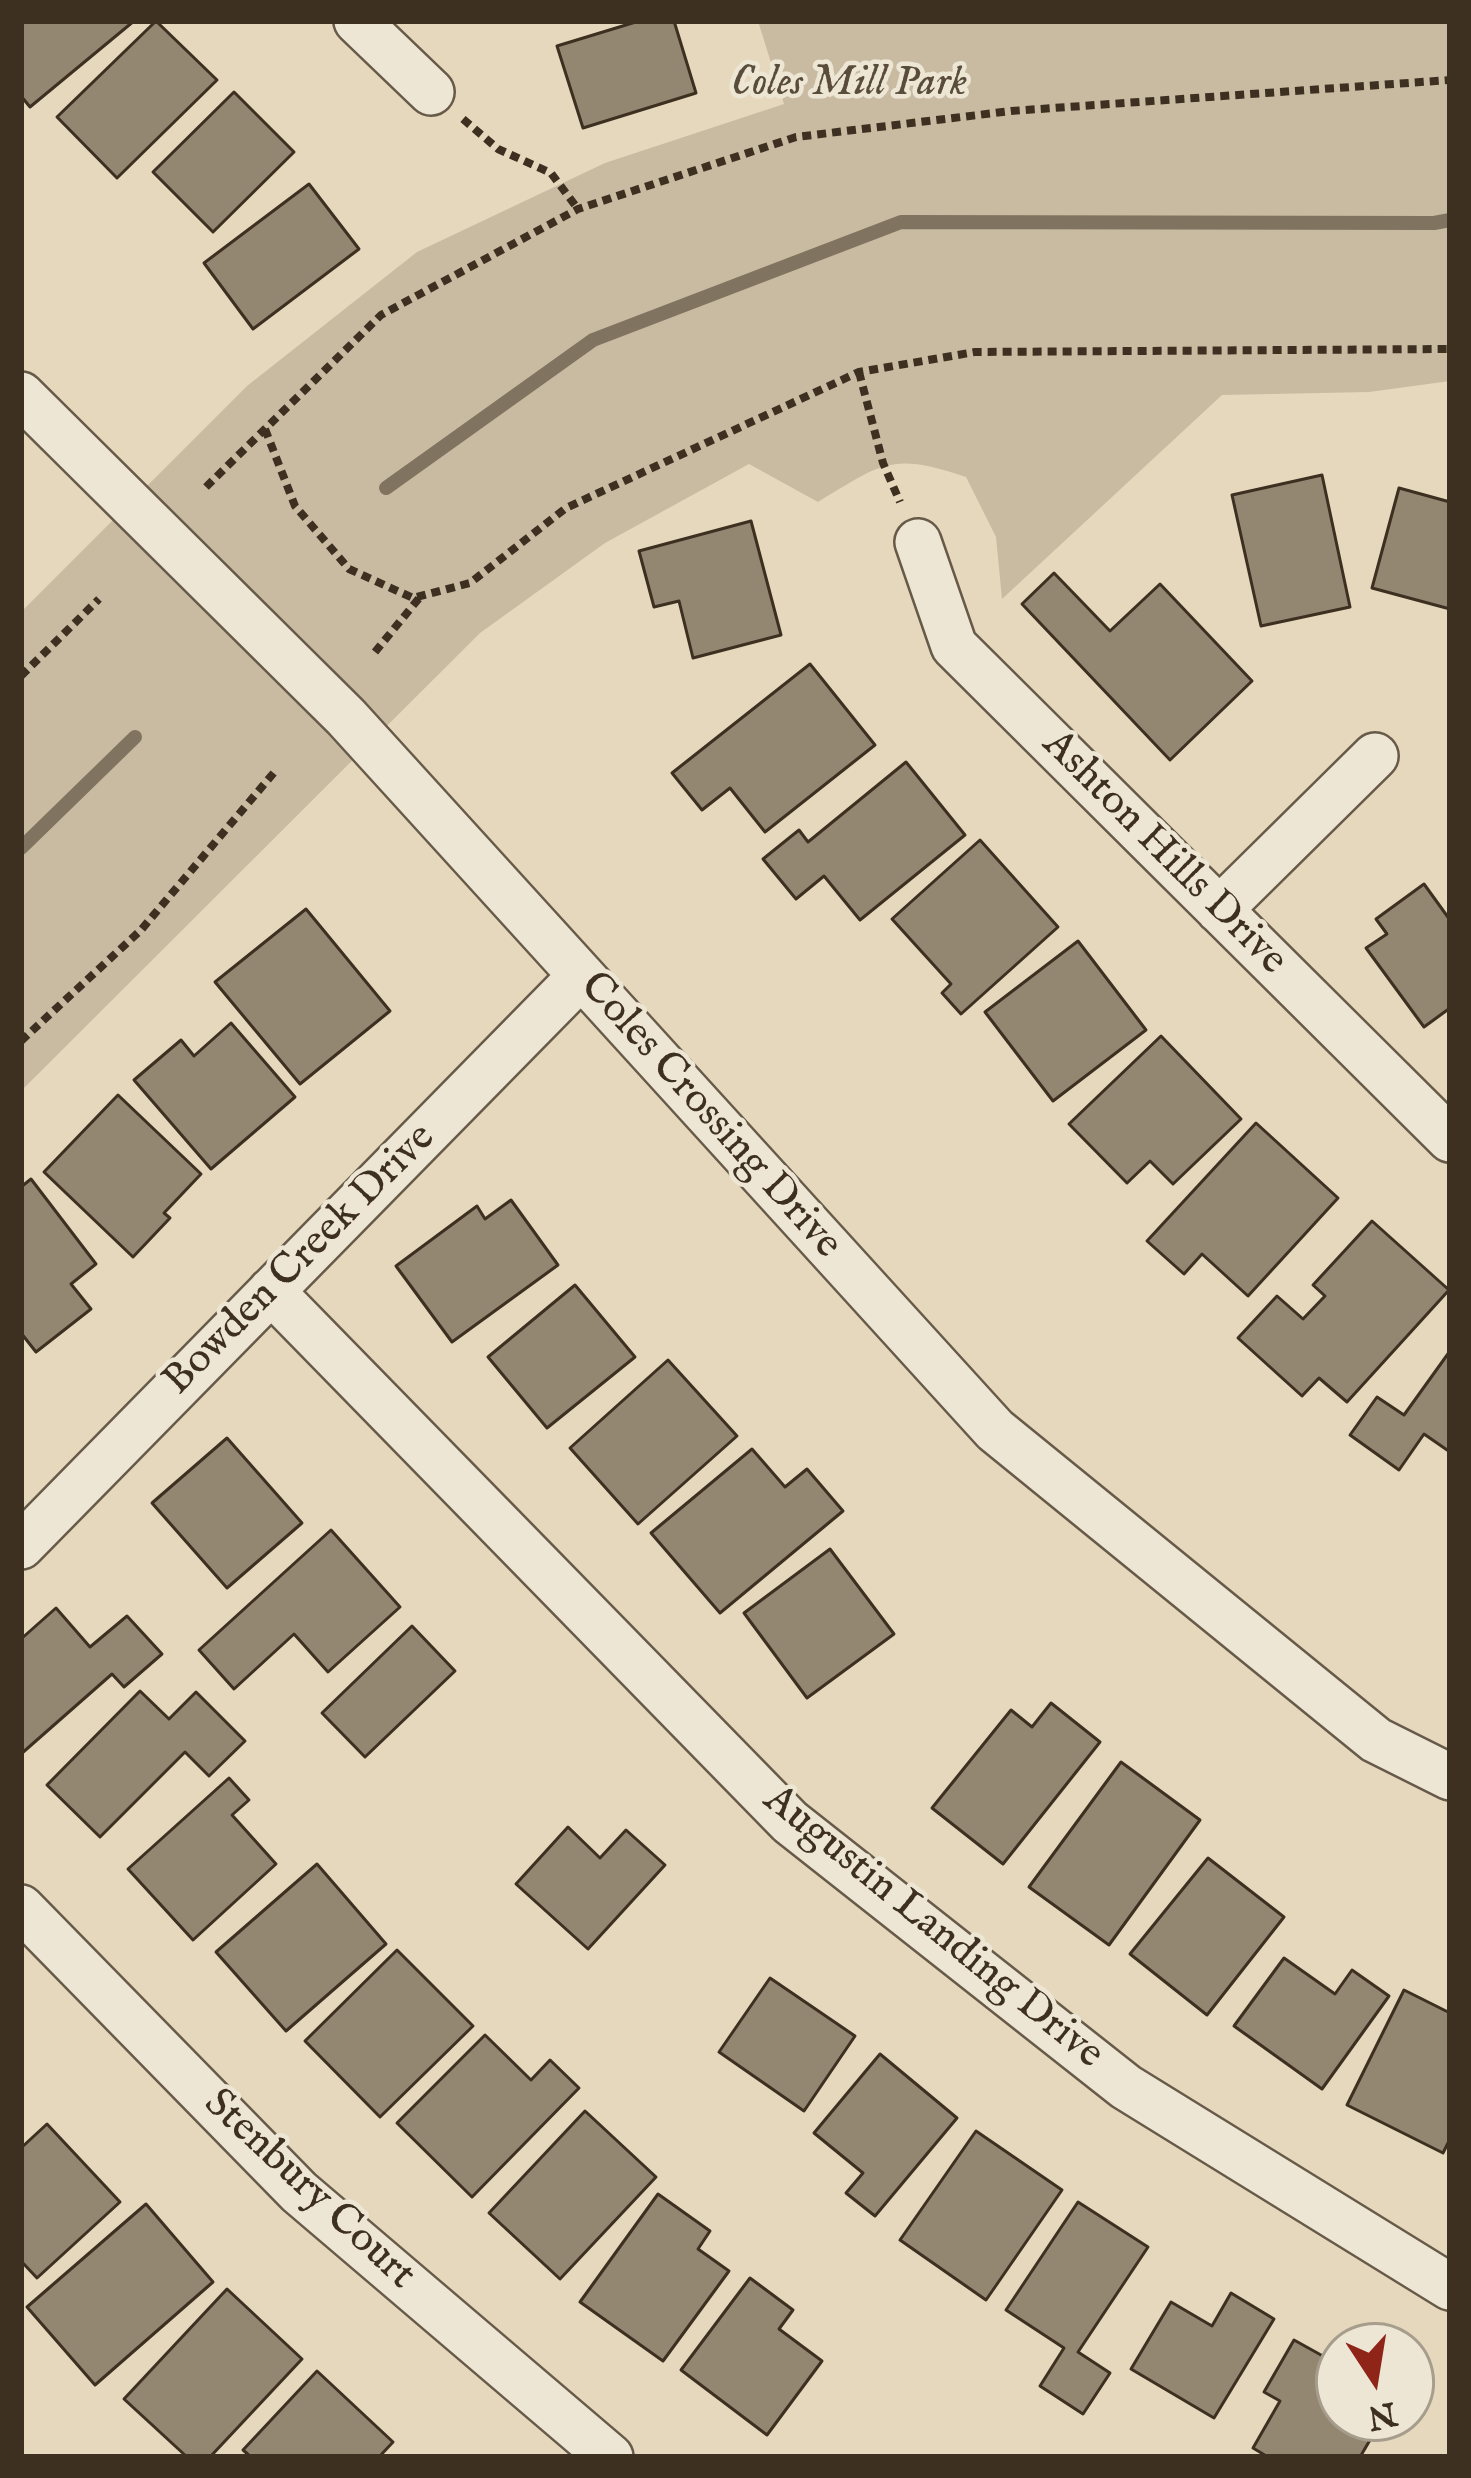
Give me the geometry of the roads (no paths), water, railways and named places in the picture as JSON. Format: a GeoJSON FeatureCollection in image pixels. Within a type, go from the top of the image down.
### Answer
{"type":"FeatureCollection","features":[{"type":"Feature","properties":{"kind":"street"},"geometry":{"type":"LineString","coordinates":[[356,21],[431,92]]}},
{"type":"Feature","properties":{"kind":"street","name":"Coles Crossing Drive"},"geometry":{"type":"LineString","coordinates":[[21,395],[346,717],[995,1430],[1376,1740],[1450,1777]]}},
{"type":"Feature","properties":{"kind":"street","name":"Ashton Hills Drive"},"geometry":{"type":"LineString","coordinates":[[918,542],[954,646],[1450,1139]]}},
{"type":"Feature","properties":{"kind":"street"},"geometry":{"type":"LineString","coordinates":[[1220,910],[1376,756]]}},
{"type":"Feature","properties":{"kind":"street","name":"Bowden Creek Drive"},"geometry":{"type":"LineString","coordinates":[[21,1546],[581,976]]}},
{"type":"Feature","properties":{"kind":"street","name":"Augustin Landing Drive"},"geometry":{"type":"LineString","coordinates":[[271,1291],[790,1822],[1126,2086],[1450,2287]]}},
{"type":"Feature","properties":{"kind":"street","name":"Stenbury Court"},"geometry":{"type":"LineString","coordinates":[[21,1908],[299,2192],[610,2457]]}},
{"type":"Feature","properties":{"kind":"waterway"},"geometry":{"type":"LineString","coordinates":[[386,488],[593,340],[901,222],[1450,220]]}},
{"type":"Feature","properties":{"kind":"waterway"},"geometry":{"type":"LineString","coordinates":[[21,848],[135,737]]}},
{"type":"Feature","properties":{"kind":"park label","name":"Coles Mill Park"},"geometry":{"type":"Point","coordinates":[849,85]}}]}
